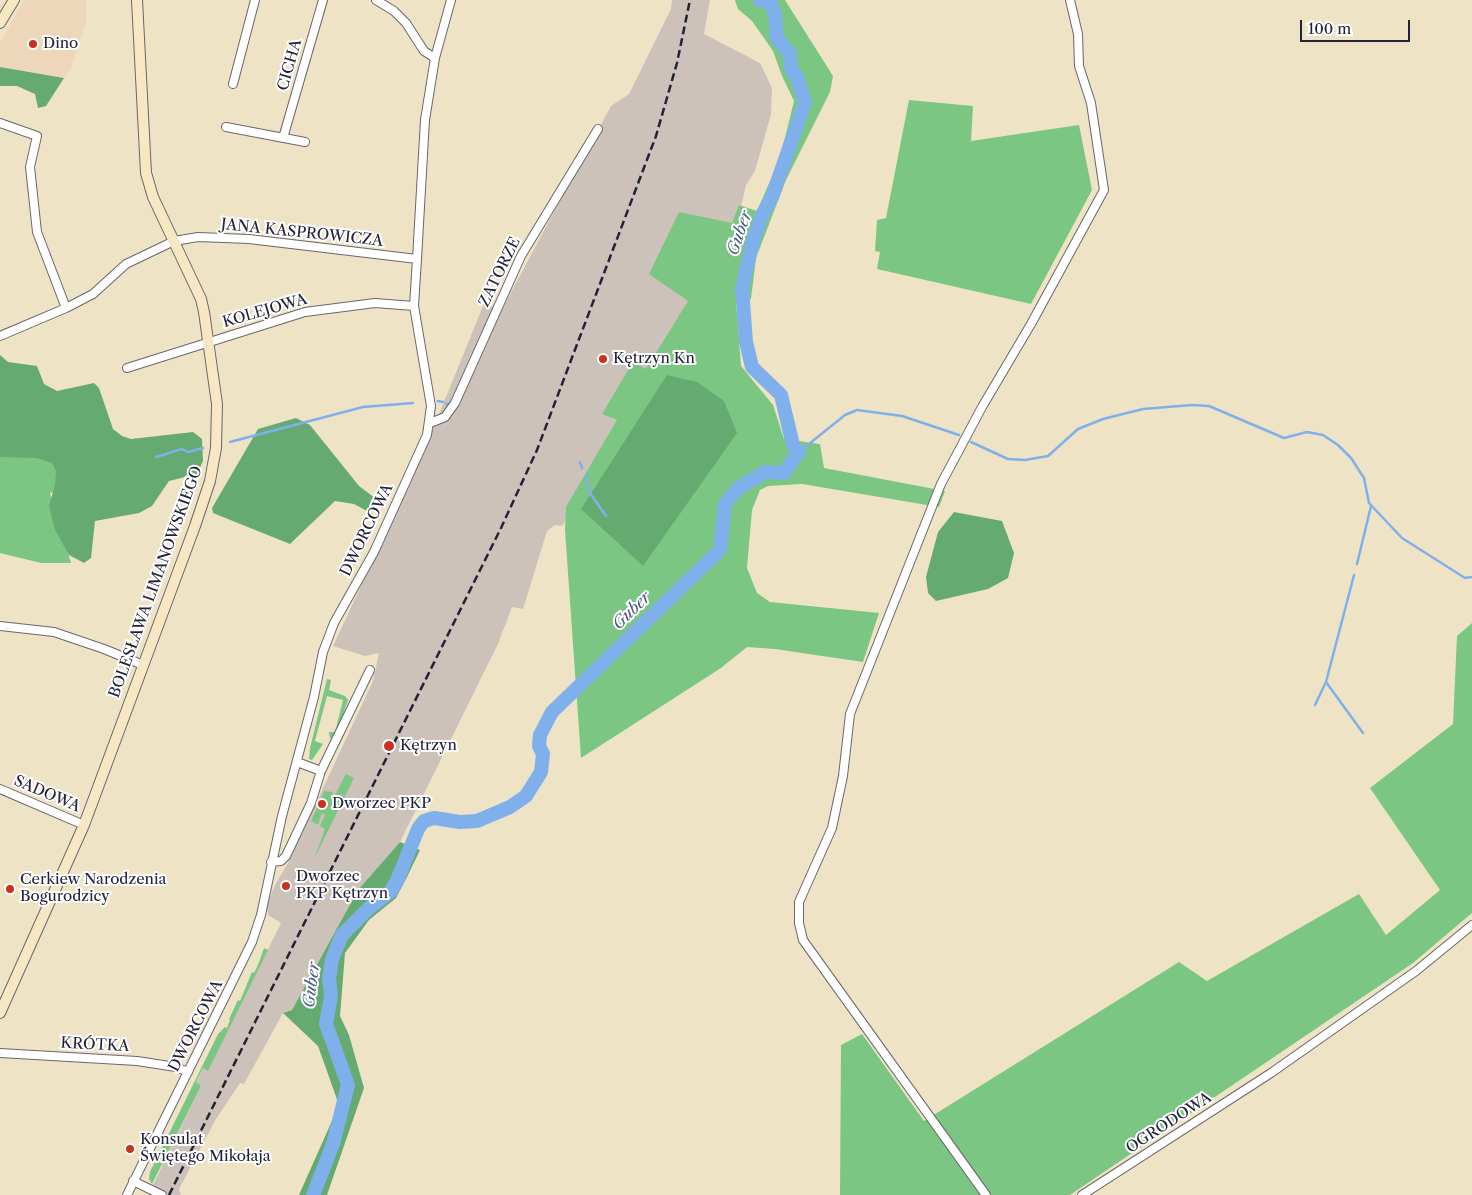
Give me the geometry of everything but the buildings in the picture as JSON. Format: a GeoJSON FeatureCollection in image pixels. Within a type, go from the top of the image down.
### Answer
{"type":"FeatureCollection","features":[{"type":"Feature","properties":{"kind":"street"},"geometry":{"type":"LineString","coordinates":[[0,23],[14,0]]}},
{"type":"Feature","properties":{"kind":"street","name":"BOLESŁAWA LIMANOWSKIEGO"},"geometry":{"type":"LineString","coordinates":[[0,1013],[3,998],[84,825],[196,526],[214,466],[217,418],[209,342],[201,299],[153,197],[146,173],[137,0]]}},
{"type":"Feature","properties":{"kind":"street"},"geometry":{"type":"LineString","coordinates":[[233,84],[255,0]]}},
{"type":"Feature","properties":{"kind":"street","name":"CICHA"},"geometry":{"type":"LineString","coordinates":[[283,138],[323,0]]}},
{"type":"Feature","properties":{"kind":"street"},"geometry":{"type":"LineString","coordinates":[[376,0],[394,11],[406,23],[424,51],[435,58]]}},
{"type":"Feature","properties":{"kind":"street","name":"DWORCOWA"},"geometry":{"type":"LineString","coordinates":[[126,1195],[252,942],[261,915],[271,862],[314,697],[323,652],[334,623],[374,552],[427,436],[431,406],[414,306],[425,120],[435,58],[451,0]]}},
{"type":"Feature","properties":{"kind":"street"},"geometry":{"type":"LineString","coordinates":[[986,1195],[803,940],[799,923],[799,902],[832,828],[843,776],[850,714],[941,484],[982,406],[1032,324],[1104,190],[1091,103],[1080,66],[1078,34],[1070,0]]}},
{"type":"Feature","properties":{"kind":"street"},"geometry":{"type":"LineString","coordinates":[[0,123],[37,136],[30,167],[37,232],[66,308]]}},
{"type":"Feature","properties":{"kind":"street"},"geometry":{"type":"LineString","coordinates":[[226,127],[305,142]]}},
{"type":"Feature","properties":{"kind":"street","name":"ZATORZE"},"geometry":{"type":"LineString","coordinates":[[430,423],[445,417],[455,403],[521,256],[598,129]]}},
{"type":"Feature","properties":{"kind":"street","name":"JANA KASPROWICZA"},"geometry":{"type":"LineString","coordinates":[[0,336],[66,308],[93,294],[126,264],[174,241],[198,237],[249,239],[417,259]]}},
{"type":"Feature","properties":{"kind":"street","name":"KOLEJOWA"},"geometry":{"type":"LineString","coordinates":[[127,368],[305,312],[375,303],[414,306]]}},
{"type":"Feature","properties":{"kind":"street"},"geometry":{"type":"LineString","coordinates":[[0,626],[54,632],[143,665]]}},
{"type":"Feature","properties":{"kind":"street"},"geometry":{"type":"LineString","coordinates":[[271,862],[281,861],[286,856],[311,802],[321,771],[370,670]]}},
{"type":"Feature","properties":{"kind":"street"},"geometry":{"type":"LineString","coordinates":[[297,762],[321,771]]}},
{"type":"Feature","properties":{"kind":"street","name":"SADOWA"},"geometry":{"type":"LineString","coordinates":[[0,789],[84,825]]}},
{"type":"Feature","properties":{"kind":"street","name":"OGRODOWA"},"geometry":{"type":"LineString","coordinates":[[1082,1195],[1271,1073],[1416,971],[1472,925]]}},
{"type":"Feature","properties":{"kind":"street","name":"KRÓTKA"},"geometry":{"type":"LineString","coordinates":[[0,1053],[137,1061],[176,1067],[188,1072]]}},
{"type":"Feature","properties":{"kind":"street"},"geometry":{"type":"LineString","coordinates":[[0,1061],[10,1055]]}},
{"type":"Feature","properties":{"kind":"street"},"geometry":{"type":"LineString","coordinates":[[133,1181],[162,1195]]}},
{"type":"Feature","properties":{"kind":"shaded area"},"geometry":{"type":"Polygon","coordinates":[[[24,0],[86,0],[86,23],[71,68],[64,78],[0,67],[0,42],[24,0]]]}},
{"type":"Feature","properties":{"kind":"shaded area"},"geometry":{"type":"Polygon","coordinates":[[[672,0],[710,0],[704,34],[760,63],[772,88],[771,114],[755,171],[746,185],[724,280],[654,390],[562,526],[555,525],[547,531],[523,609],[512,607],[498,644],[400,842],[358,890],[292,1010],[283,1013],[244,1084],[240,1083],[216,1119],[179,1189],[181,1195],[148,1195],[201,1086],[196,1083],[203,1068],[208,1070],[281,923],[268,915],[267,905],[373,681],[379,653],[365,656],[333,646],[424,451],[483,306],[503,307],[611,106],[629,94],[671,9],[672,0]]]}},
{"type":"Feature","properties":{"kind":"green space"},"geometry":{"type":"Polygon","coordinates":[[[735,0],[785,0],[833,76],[830,92],[786,180],[756,258],[751,299],[736,301],[741,366],[773,405],[784,439],[820,444],[824,468],[945,491],[939,507],[802,484],[768,486],[760,490],[752,510],[747,568],[757,593],[770,602],[879,613],[863,662],[775,649],[747,647],[721,668],[581,758],[565,530],[566,507],[617,420],[602,414],[633,362],[646,369],[688,301],[649,274],[679,212],[732,223],[739,205],[757,211],[780,158],[794,101],[773,51],[752,21],[738,9],[735,0]]]}},
{"type":"Feature","properties":{"kind":"green space"},"geometry":{"type":"Polygon","coordinates":[[[0,67],[64,78],[46,106],[38,108],[35,94],[17,86],[0,86],[0,67]]]}},
{"type":"Feature","properties":{"kind":"green space"},"geometry":{"type":"Polygon","coordinates":[[[909,100],[973,106],[971,141],[1079,125],[1092,190],[1031,304],[877,269],[880,252],[875,251],[877,220],[886,218],[909,100]]]}},
{"type":"Feature","properties":{"kind":"green space"},"geometry":{"type":"Polygon","coordinates":[[[0,355],[8,362],[37,366],[44,384],[57,391],[94,383],[99,388],[113,429],[122,436],[131,439],[193,432],[202,439],[203,461],[197,474],[169,481],[152,506],[139,513],[95,521],[91,558],[84,563],[69,555],[55,530],[49,506],[55,485],[56,471],[52,463],[37,458],[0,457],[0,355]]]}},
{"type":"Feature","properties":{"kind":"green space"},"geometry":{"type":"Polygon","coordinates":[[[667,375],[697,382],[724,401],[737,433],[643,566],[581,509],[667,375]]]}},
{"type":"Feature","properties":{"kind":"green space"},"geometry":{"type":"Polygon","coordinates":[[[296,418],[310,425],[359,486],[375,498],[376,506],[367,511],[354,504],[335,501],[290,544],[213,513],[212,508],[258,429],[296,418]]]}},
{"type":"Feature","properties":{"kind":"green space"},"geometry":{"type":"Polygon","coordinates":[[[0,440],[99,482],[50,493],[71,563],[41,563],[0,553],[0,440]]]}},
{"type":"Feature","properties":{"kind":"green space"},"geometry":{"type":"Polygon","coordinates":[[[954,512],[1002,521],[1014,553],[1008,578],[988,589],[936,601],[928,593],[926,577],[938,532],[954,512]]]}},
{"type":"Feature","properties":{"kind":"green space"},"geometry":{"type":"Polygon","coordinates":[[[1472,623],[1472,913],[1413,963],[1070,1195],[840,1195],[841,1045],[862,1034],[924,1121],[1179,962],[1207,981],[1359,894],[1386,935],[1440,890],[1370,788],[1453,724],[1457,636],[1472,623]]]}},
{"type":"Feature","properties":{"kind":"green space"},"geometry":{"type":"Polygon","coordinates":[[[327,679],[331,680],[329,690],[345,696],[348,700],[336,733],[330,739],[329,732],[335,732],[343,700],[327,696],[315,741],[323,744],[312,760],[309,759],[310,748],[327,679]]]}},
{"type":"Feature","properties":{"kind":"green space"},"geometry":{"type":"Polygon","coordinates":[[[346,774],[354,778],[314,859],[325,829],[320,826],[325,815],[322,813],[318,825],[311,821],[318,806],[323,807],[325,802],[321,799],[324,791],[333,792],[331,796],[334,797],[346,774]]]}},
{"type":"Feature","properties":{"kind":"green space"},"geometry":{"type":"Polygon","coordinates":[[[400,842],[420,850],[407,877],[396,898],[369,920],[345,953],[340,1016],[349,1035],[364,1088],[327,1195],[299,1195],[339,1105],[318,1046],[283,1013],[292,1010],[358,890],[400,842]]]}},
{"type":"Feature","properties":{"kind":"green space"},"geometry":{"type":"Polygon","coordinates":[[[264,948],[268,950],[208,1071],[203,1068],[196,1082],[201,1086],[152,1184],[149,1179],[150,1172],[218,1034],[225,1027],[227,1028],[229,1019],[238,1000],[240,1001],[252,972],[254,973],[258,965],[264,948]]]}},
{"type":"Feature","properties":{"kind":"waterway","name":"Guber"},"geometry":{"type":"LineString","coordinates":[[313,1195],[333,1144],[348,1085],[326,1024],[331,996],[329,979],[332,959],[342,935],[369,908],[390,892],[396,883],[418,829],[424,821],[434,818],[460,822],[477,821],[510,807],[526,796],[541,772],[543,754],[539,746],[540,735],[552,712],[720,550],[725,504],[737,489],[765,472],[784,473],[799,452],[793,445],[781,395],[752,367],[746,342],[742,288],[753,241],[762,215],[772,197],[805,102],[797,77],[791,69],[790,54],[777,38],[775,14],[771,4],[760,0]]}},
{"type":"Feature","properties":{"kind":"waterway"},"geometry":{"type":"LineString","coordinates":[[438,401],[443,402]]}},
{"type":"Feature","properties":{"kind":"waterway"},"geometry":{"type":"LineString","coordinates":[[230,442],[363,407],[413,403]]}},
{"type":"Feature","properties":{"kind":"waterway"},"geometry":{"type":"LineString","coordinates":[[971,442],[1008,459],[1025,460],[1048,456],[1078,429],[1103,419],[1143,409],[1192,405],[1209,406],[1284,438],[1307,432],[1323,435],[1338,445],[1351,458],[1364,478],[1369,503],[1402,538],[1465,578],[1472,577]]}},
{"type":"Feature","properties":{"kind":"waterway"},"geometry":{"type":"LineString","coordinates":[[799,452],[845,415],[857,410],[902,416],[959,435]]}},
{"type":"Feature","properties":{"kind":"waterway"},"geometry":{"type":"LineString","coordinates":[[156,457],[182,449],[188,452],[203,448]]}},
{"type":"Feature","properties":{"kind":"waterway"},"geometry":{"type":"LineString","coordinates":[[580,462],[582,468]]}},
{"type":"Feature","properties":{"kind":"waterway"},"geometry":{"type":"LineString","coordinates":[[586,476],[590,493],[606,516]]}},
{"type":"Feature","properties":{"kind":"waterway"},"geometry":{"type":"LineString","coordinates":[[1357,564],[1371,506]]}},
{"type":"Feature","properties":{"kind":"waterway"},"geometry":{"type":"LineString","coordinates":[[1315,705],[1326,682],[1354,575]]}},
{"type":"Feature","properties":{"kind":"waterway"},"geometry":{"type":"LineString","coordinates":[[1326,682],[1363,733]]}},
{"type":"Feature","properties":{"kind":"railway"},"geometry":{"type":"LineString","coordinates":[[169,1195],[501,528],[537,450],[656,136],[677,63],[690,0]]}},
{"type":"Feature","properties":{"kind":"place","name":"Dino"},"geometry":{"type":"Point","coordinates":[33,44]}},
{"type":"Feature","properties":{"kind":"place","name":"Kętrzyn Kn"},"geometry":{"type":"Point","coordinates":[603,359]}},
{"type":"Feature","properties":{"kind":"place","name":"Kętrzyn"},"geometry":{"type":"Point","coordinates":[389,746]}},
{"type":"Feature","properties":{"kind":"place","name":"Dworzec PKP"},"geometry":{"type":"Point","coordinates":[322,804]}},
{"type":"Feature","properties":{"kind":"place","name":"Dworzec PKP Kętrzyn"},"geometry":{"type":"Point","coordinates":[286,886]}},
{"type":"Feature","properties":{"kind":"place","name":"Cerkiew Narodzenia Bogurodzicy"},"geometry":{"type":"Point","coordinates":[10,889]}},
{"type":"Feature","properties":{"kind":"place","name":"Konsulat Świętego Mikołaja"},"geometry":{"type":"Point","coordinates":[130,1149]}}]}
